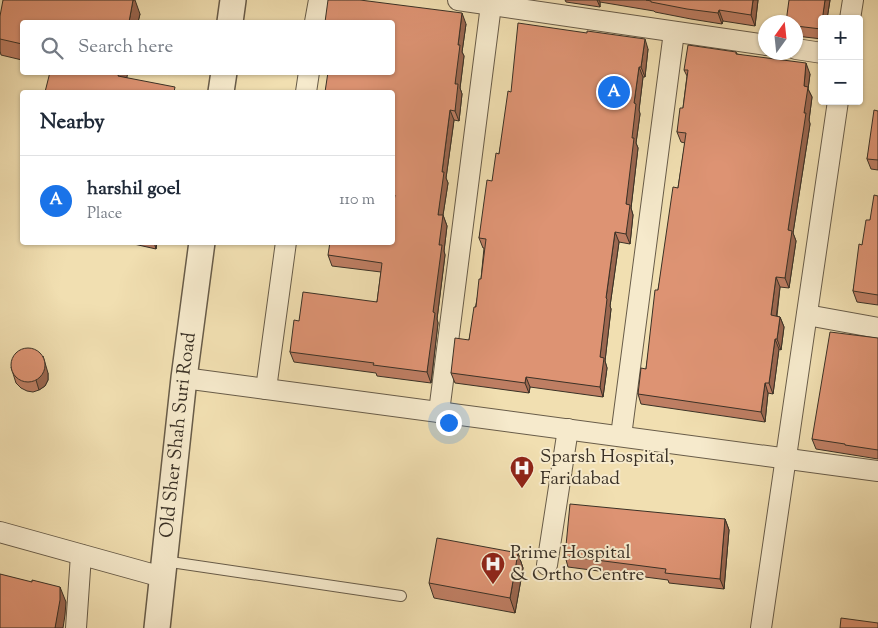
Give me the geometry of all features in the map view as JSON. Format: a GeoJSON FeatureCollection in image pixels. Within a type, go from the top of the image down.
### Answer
{"type":"FeatureCollection","features":[{"type":"Feature","properties":{"kind":"street"},"geometry":{"type":"LineString","coordinates":[[230,20],[233,0]]}},
{"type":"Feature","properties":{"kind":"street"},"geometry":{"type":"LineString","coordinates":[[316,20],[318,0]]}},
{"type":"Feature","properties":{"kind":"street"},"geometry":{"type":"LineString","coordinates":[[458,0],[758,44]]}},
{"type":"Feature","properties":{"kind":"street"},"geometry":{"type":"LineString","coordinates":[[851,15],[853,0]]}},
{"type":"Feature","properties":{"kind":"street"},"geometry":{"type":"LineString","coordinates":[[439,412],[491,5]]}},
{"type":"Feature","properties":{"kind":"street"},"geometry":{"type":"LineString","coordinates":[[621,436],[674,32]]}},
{"type":"Feature","properties":{"kind":"street"},"geometry":{"type":"LineString","coordinates":[[803,51],[818,53]]}},
{"type":"Feature","properties":{"kind":"street"},"geometry":{"type":"LineString","coordinates":[[221,90],[224,75]]}},
{"type":"Feature","properties":{"kind":"street"},"geometry":{"type":"LineString","coordinates":[[306,90],[309,75]]}},
{"type":"Feature","properties":{"kind":"street"},"geometry":{"type":"LineString","coordinates":[[760,628],[837,105]]}},
{"type":"Feature","properties":{"kind":"street","name":"Old Sher Shah Suri Road"},"geometry":{"type":"LineString","coordinates":[[157,628],[184,378],[202,245]]}},
{"type":"Feature","properties":{"kind":"street"},"geometry":{"type":"LineString","coordinates":[[266,388],[286,245]]}},
{"type":"Feature","properties":{"kind":"street"},"geometry":{"type":"LineString","coordinates":[[806,314],[878,328]]}},
{"type":"Feature","properties":{"kind":"street"},"geometry":{"type":"LineString","coordinates":[[184,378],[878,471]]}},
{"type":"Feature","properties":{"kind":"street"},"geometry":{"type":"LineString","coordinates":[[547,565],[568,429]]}},
{"type":"Feature","properties":{"kind":"street"},"geometry":{"type":"LineString","coordinates":[[0,532],[82,554],[163,569]]}},
{"type":"Feature","properties":{"kind":"street"},"geometry":{"type":"LineString","coordinates":[[76,628],[82,554]]}},
{"type":"Feature","properties":{"kind":"lane"},"geometry":{"type":"LineString","coordinates":[[163,569],[401,596]]}},
{"type":"Feature","properties":{"kind":"building"},"geometry":{"type":"Polygon","coordinates":[[[3,0],[133,0],[129,20],[20,20],[20,44],[0,39],[0,16],[3,0]]]}},
{"type":"Feature","properties":{"kind":"building"},"geometry":{"type":"Polygon","coordinates":[[[328,0],[360,0],[462,13],[455,84],[458,84],[455,111],[450,110],[442,172],[444,172],[438,215],[443,215],[439,245],[442,245],[427,372],[290,352],[294,320],[299,321],[303,292],[377,302],[382,263],[328,255],[330,245],[395,245],[395,90],[325,90],[328,75],[395,75],[395,20],[325,20],[328,0]]]}},
{"type":"Feature","properties":{"kind":"building"},"geometry":{"type":"Polygon","coordinates":[[[646,0],[753,0],[751,15],[719,10],[718,13],[687,9],[646,0]]]}},
{"type":"Feature","properties":{"kind":"building"},"geometry":{"type":"Polygon","coordinates":[[[789,0],[825,0],[823,15],[818,15],[818,29],[803,27],[803,15],[787,15],[789,0]]]}},
{"type":"Feature","properties":{"kind":"building"},"geometry":{"type":"Polygon","coordinates":[[[518,23],[645,39],[634,103],[636,104],[632,138],[634,138],[626,204],[630,205],[626,234],[615,232],[600,357],[604,358],[600,387],[526,377],[525,383],[451,373],[455,338],[469,340],[474,307],[476,307],[486,239],[479,238],[487,180],[492,181],[496,153],[499,154],[508,91],[511,92],[518,23]]]}},
{"type":"Feature","properties":{"kind":"building"},"geometry":{"type":"Polygon","coordinates":[[[688,45],[736,52],[736,54],[758,57],[758,60],[783,60],[806,63],[804,86],[808,87],[804,113],[806,113],[788,230],[792,231],[785,278],[776,277],[771,315],[780,317],[769,383],[765,383],[761,412],[638,394],[641,368],[646,369],[655,290],[658,290],[673,187],[678,188],[686,133],[677,132],[680,108],[683,108],[688,70],[684,70],[688,45]]]}},
{"type":"Feature","properties":{"kind":"building"},"geometry":{"type":"Polygon","coordinates":[[[49,75],[118,75],[175,87],[174,90],[46,90],[49,75]]]}},
{"type":"Feature","properties":{"kind":"building"},"geometry":{"type":"Polygon","coordinates":[[[874,110],[878,111],[878,160],[867,159],[874,110]]]}},
{"type":"Feature","properties":{"kind":"building"},"geometry":{"type":"Polygon","coordinates":[[[874,195],[878,196],[878,295],[853,291],[859,244],[862,245],[866,220],[870,220],[874,195]]]}},
{"type":"Feature","properties":{"kind":"building"},"geometry":{"type":"Polygon","coordinates":[[[830,332],[878,338],[878,450],[812,439],[830,332]]]}},
{"type":"Feature","properties":{"kind":"building"},"geometry":{"type":"Polygon","coordinates":[[[28,348],[40,353],[45,365],[40,377],[28,382],[16,377],[11,365],[16,353],[28,348]]]}},
{"type":"Feature","properties":{"kind":"building"},"geometry":{"type":"Polygon","coordinates":[[[570,504],[725,519],[720,579],[665,573],[666,569],[565,556],[570,504]]]}},
{"type":"Feature","properties":{"kind":"building"},"geometry":{"type":"Polygon","coordinates":[[[437,538],[518,553],[510,598],[429,583],[437,538]]]}},
{"type":"Feature","properties":{"kind":"building"},"geometry":{"type":"Polygon","coordinates":[[[0,574],[60,587],[60,600],[55,628],[0,628],[0,574]]]}},
{"type":"Feature","properties":{"kind":"building"},"geometry":{"type":"Polygon","coordinates":[[[841,618],[878,623],[878,628],[840,628],[841,618]]]}},
{"type":"Feature","properties":{"kind":"place","name":"harshil goel"},"geometry":{"type":"Point","coordinates":[614,92]}},
{"type":"Feature","properties":{"kind":"place","name":"Sparsh Hospital, Faridabad"},"geometry":{"type":"Point","coordinates":[522,489]}},
{"type":"Feature","properties":{"kind":"place","name":"Prime Hospital & Ortho Centre"},"geometry":{"type":"Point","coordinates":[493,585]}}]}
